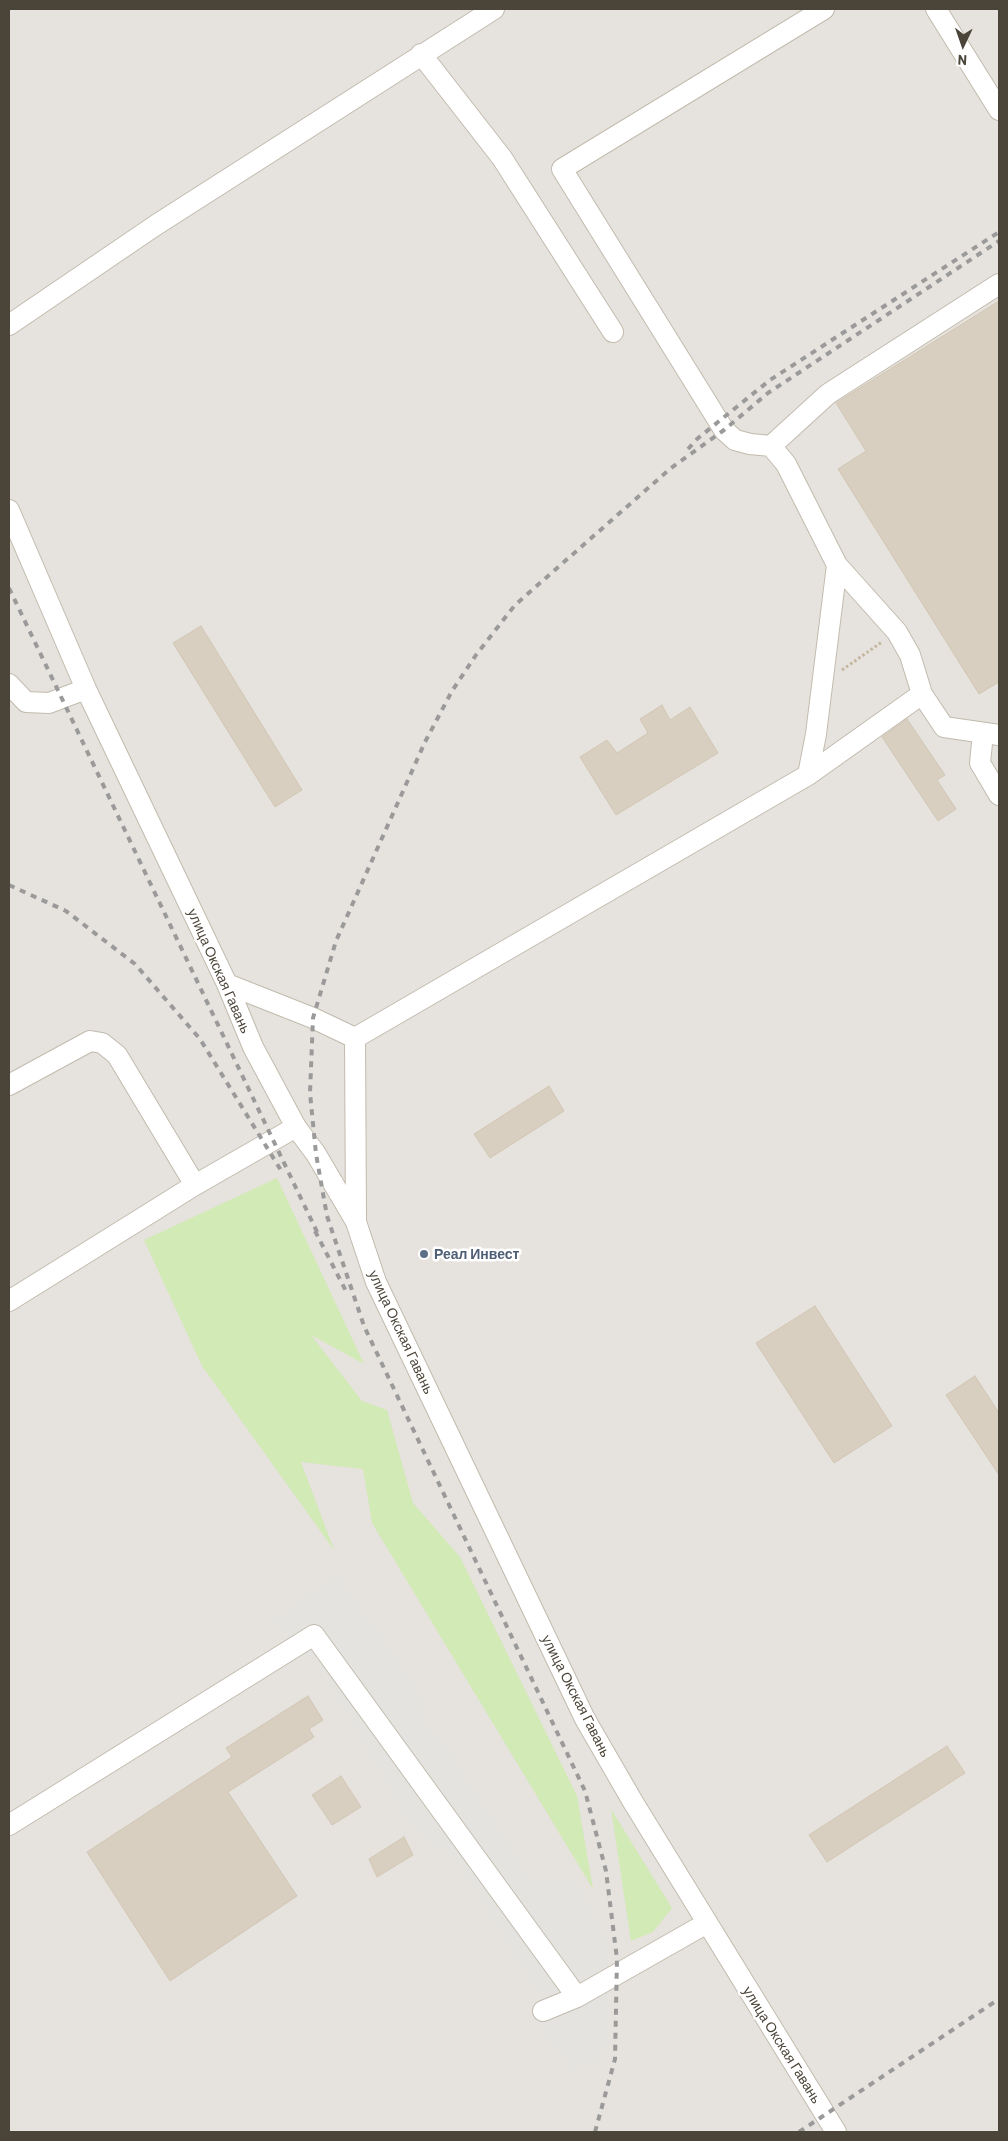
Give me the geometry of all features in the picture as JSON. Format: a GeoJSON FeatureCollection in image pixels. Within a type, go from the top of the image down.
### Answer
{"type":"FeatureCollection","features":[{"type":"Feature","properties":{"kind":"street"},"geometry":{"type":"LineString","coordinates":[[9,326],[156,224],[494,9]]}},
{"type":"Feature","properties":{"kind":"street"},"geometry":{"type":"LineString","coordinates":[[824,9],[562,169],[724,430],[735,440],[771,446],[828,394],[999,284]]}},
{"type":"Feature","properties":{"kind":"street"},"geometry":{"type":"LineString","coordinates":[[936,9],[999,110]]}},
{"type":"Feature","properties":{"kind":"street"},"geometry":{"type":"LineString","coordinates":[[421,54],[502,158],[613,332]]}},
{"type":"Feature","properties":{"kind":"street"},"geometry":{"type":"LineString","coordinates":[[771,446],[791,473],[837,565],[897,632],[910,656],[922,694],[944,727],[991,734],[980,763],[999,795]]}},
{"type":"Feature","properties":{"kind":"street","name":"улица Окская Гавань"},"geometry":{"type":"LineString","coordinates":[[9,510],[86,689],[227,984],[253,1047],[296,1128],[316,1154],[356,1222],[376,1282],[585,1719],[633,1802],[836,2132]]}},
{"type":"Feature","properties":{"kind":"street"},"geometry":{"type":"LineString","coordinates":[[808,775],[837,565]]}},
{"type":"Feature","properties":{"kind":"street"},"geometry":{"type":"LineString","coordinates":[[9,684],[26,702],[34,703],[49,703],[86,689]]}},
{"type":"Feature","properties":{"kind":"street"},"geometry":{"type":"LineString","coordinates":[[355,1038],[808,775],[922,694]]}},
{"type":"Feature","properties":{"kind":"street"},"geometry":{"type":"LineString","coordinates":[[227,984],[313,1018],[355,1038]]}},
{"type":"Feature","properties":{"kind":"street"},"geometry":{"type":"LineString","coordinates":[[355,1038],[356,1222]]}},
{"type":"Feature","properties":{"kind":"street"},"geometry":{"type":"LineString","coordinates":[[9,1085],[90,1041],[102,1043],[117,1055],[195,1185]]}},
{"type":"Feature","properties":{"kind":"street"},"geometry":{"type":"LineString","coordinates":[[9,1302],[195,1185],[296,1128]]}},
{"type":"Feature","properties":{"kind":"street"},"geometry":{"type":"LineString","coordinates":[[9,1825],[314,1635],[577,1997]]}},
{"type":"Feature","properties":{"kind":"street"},"geometry":{"type":"LineString","coordinates":[[542,2011],[577,1997],[707,1923]]}},
{"type":"Feature","properties":{"kind":"path"},"geometry":{"type":"LineString","coordinates":[[822,684],[897,632]]}},
{"type":"Feature","properties":{"kind":"shaded area"},"geometry":{"type":"Polygon","coordinates":[[[9,9],[999,9],[999,2132],[9,2132],[9,9]]]}},
{"type":"Feature","properties":{"kind":"shaded area"},"geometry":{"type":"Polygon","coordinates":[[[339,1573],[422,1692],[422,1715],[452,1752],[534,1881],[576,1880],[592,1907],[609,1946],[611,1995],[609,2042],[602,2060],[571,2073],[531,2016],[541,2002],[455,1860],[413,1833],[313,1658],[301,1663],[271,1619],[339,1573]]]}},
{"type":"Feature","properties":{"kind":"green space"},"geometry":{"type":"Polygon","coordinates":[[[277,1178],[364,1364],[311,1335],[362,1401],[387,1410],[413,1503],[460,1557],[577,1796],[593,1889],[372,1523],[363,1469],[301,1462],[334,1550],[202,1366],[144,1240],[277,1178]]]}},
{"type":"Feature","properties":{"kind":"green space"},"geometry":{"type":"Polygon","coordinates":[[[611,1809],[672,1908],[653,1932],[631,1941],[611,1809]]]}},
{"type":"Feature","properties":{"kind":"building"},"geometry":{"type":"Polygon","coordinates":[[[999,301],[999,682],[979,694],[838,469],[866,451],[836,403],[999,301]]]}},
{"type":"Feature","properties":{"kind":"building"},"geometry":{"type":"Polygon","coordinates":[[[201,626],[302,790],[275,807],[173,643],[201,626]]]}},
{"type":"Feature","properties":{"kind":"building"},"geometry":{"type":"Polygon","coordinates":[[[662,705],[670,720],[690,707],[718,753],[616,815],[580,757],[607,740],[617,753],[648,733],[640,719],[662,705]]]}},
{"type":"Feature","properties":{"kind":"building"},"geometry":{"type":"Polygon","coordinates":[[[907,719],[945,775],[937,780],[956,809],[938,821],[882,737],[907,719]]]}},
{"type":"Feature","properties":{"kind":"building"},"geometry":{"type":"Polygon","coordinates":[[[549,1086],[564,1111],[490,1158],[474,1134],[549,1086]]]}},
{"type":"Feature","properties":{"kind":"building"},"geometry":{"type":"Polygon","coordinates":[[[815,1306],[892,1426],[834,1463],[756,1343],[815,1306]]]}},
{"type":"Feature","properties":{"kind":"building"},"geometry":{"type":"Polygon","coordinates":[[[975,1376],[999,1413],[999,1475],[946,1395],[975,1376]]]}},
{"type":"Feature","properties":{"kind":"building"},"geometry":{"type":"Polygon","coordinates":[[[308,1696],[323,1720],[309,1729],[314,1737],[228,1792],[297,1896],[170,1981],[87,1852],[232,1757],[226,1748],[308,1696]]]}},
{"type":"Feature","properties":{"kind":"building"},"geometry":{"type":"Polygon","coordinates":[[[947,1746],[965,1773],[827,1862],[809,1835],[947,1746]]]}},
{"type":"Feature","properties":{"kind":"building"},"geometry":{"type":"Polygon","coordinates":[[[341,1776],[361,1807],[332,1825],[312,1795],[341,1776]]]}},
{"type":"Feature","properties":{"kind":"building"},"geometry":{"type":"Polygon","coordinates":[[[404,1837],[413,1855],[377,1877],[369,1859],[404,1837]]]}},
{"type":"Feature","properties":{"kind":"railway"},"geometry":{"type":"LineString","coordinates":[[688,449],[697,439],[770,380],[999,232]]}},
{"type":"Feature","properties":{"kind":"railway"},"geometry":{"type":"LineString","coordinates":[[595,2132],[615,2059],[617,1959],[606,1871],[585,1791],[364,1326],[327,1216],[316,1154],[310,1093],[313,1018],[336,941],[425,742],[452,691],[476,655],[515,605],[671,468],[724,430],[768,393],[999,241]]}},
{"type":"Feature","properties":{"kind":"railway"},"geometry":{"type":"LineString","coordinates":[[9,588],[319,1236]]}},
{"type":"Feature","properties":{"kind":"railway"},"geometry":{"type":"LineString","coordinates":[[9,885],[66,911],[135,964],[200,1039],[282,1172]]}},
{"type":"Feature","properties":{"kind":"railway"},"geometry":{"type":"LineString","coordinates":[[315,1231],[347,1293]]}},
{"type":"Feature","properties":{"kind":"railway"},"geometry":{"type":"LineString","coordinates":[[799,2132],[999,1999]]}},
{"type":"Feature","properties":{"kind":"place","name":"Реал Инвест"},"geometry":{"type":"Point","coordinates":[424,1254]}}]}
